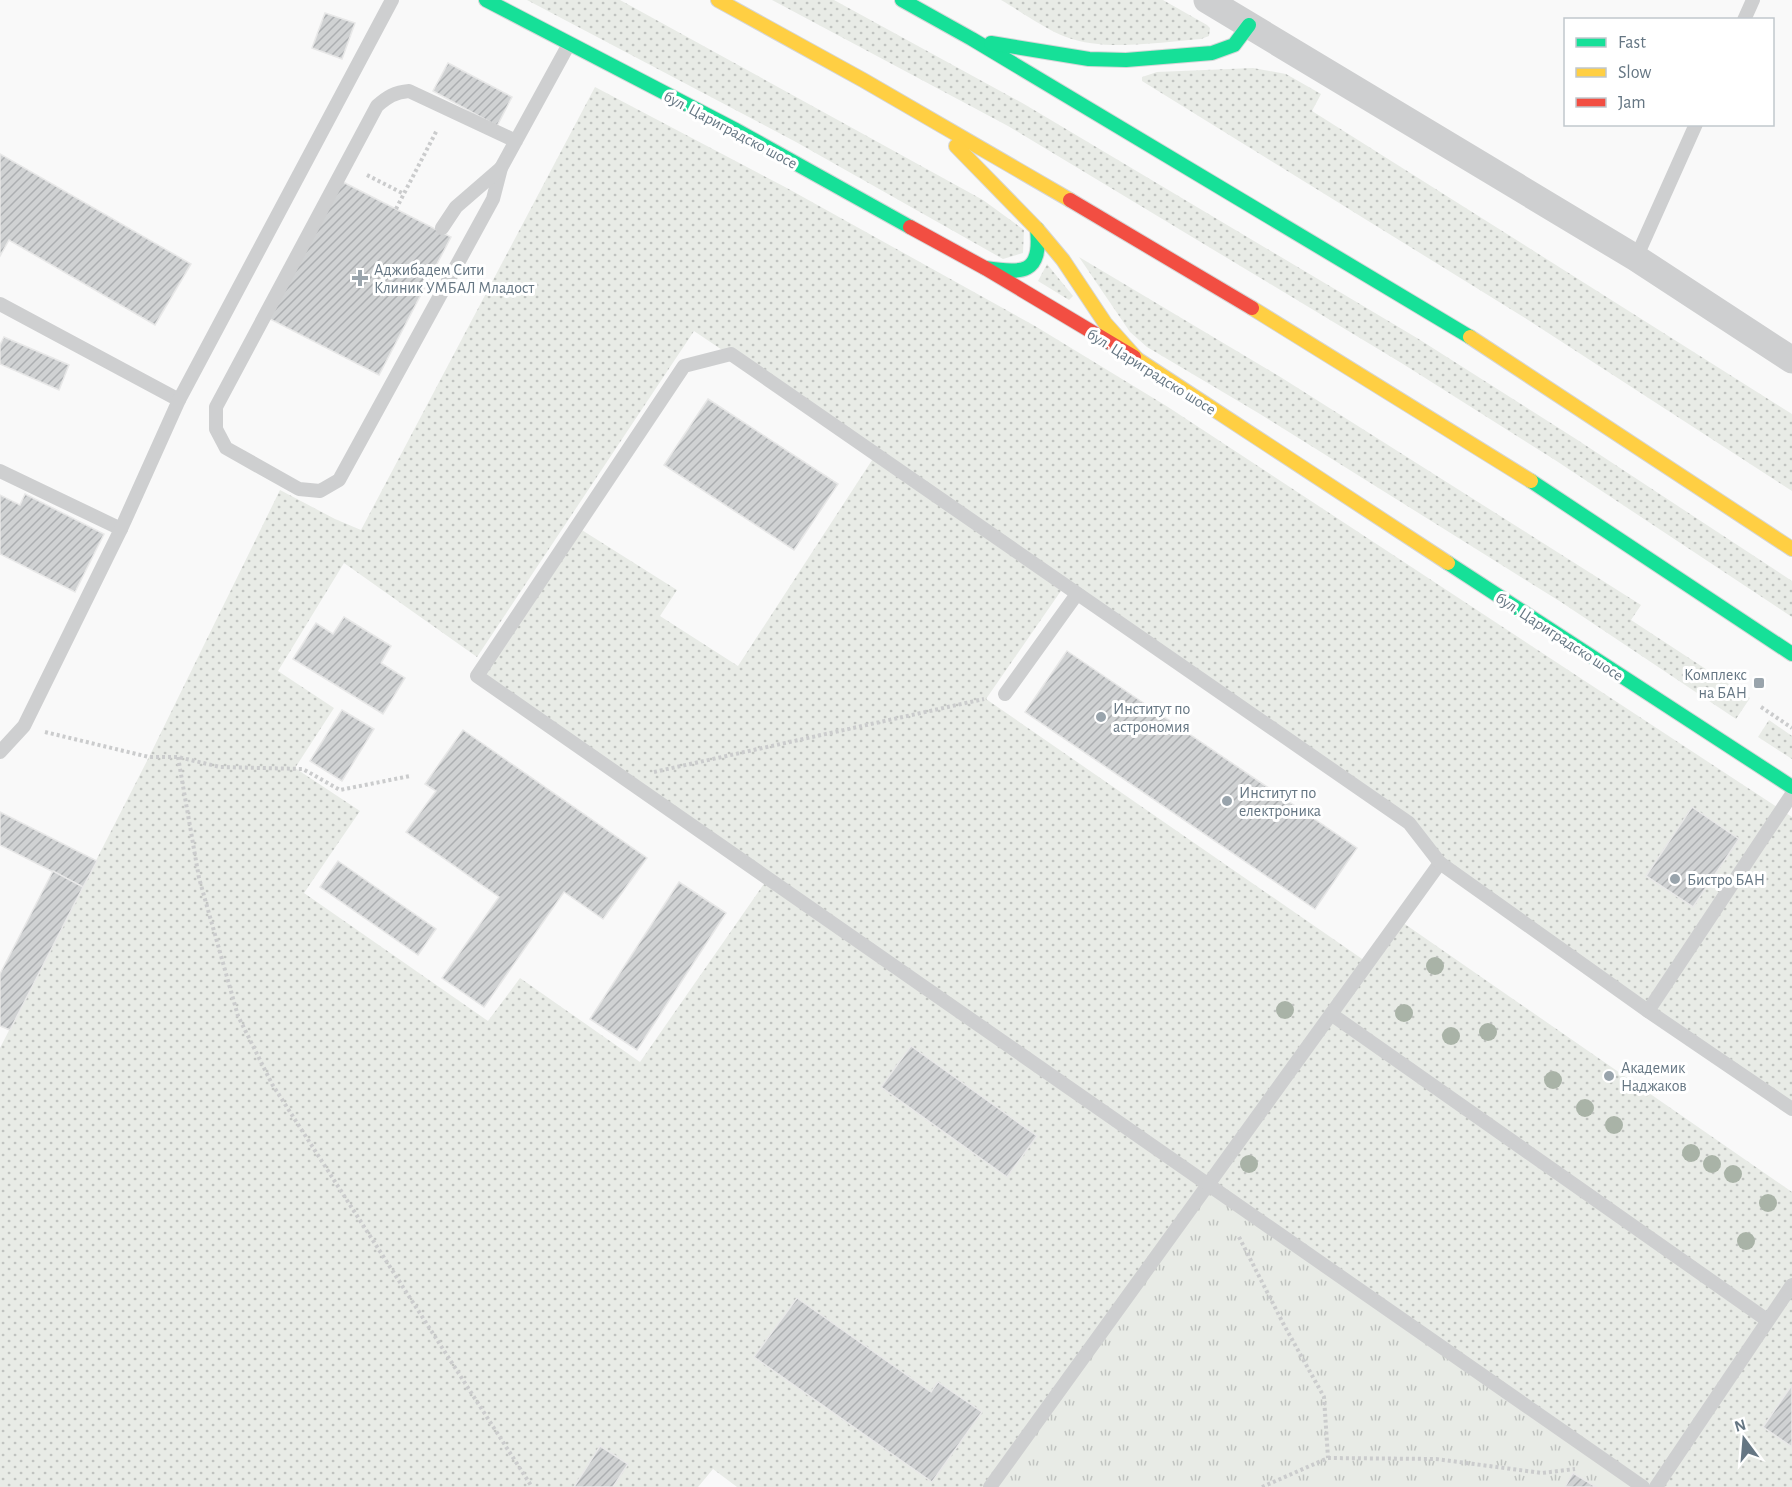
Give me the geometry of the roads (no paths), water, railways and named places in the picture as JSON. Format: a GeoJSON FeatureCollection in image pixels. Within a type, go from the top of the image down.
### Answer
{"type":"FeatureCollection","features":[{"type":"Feature","properties":{"kind":"main road","name":"бул. Цариградско шосе"},"geometry":{"type":"LineString","coordinates":[[486,0],[735,130],[985,268],[1138,360],[1792,787]]}},
{"type":"Feature","properties":{"kind":"main road"},"geometry":{"type":"LineString","coordinates":[[902,0],[972,39],[1467,335],[1792,549]]}},
{"type":"Feature","properties":{"kind":"main road"},"geometry":{"type":"LineString","coordinates":[[926,0],[956,30]]}},
{"type":"Feature","properties":{"kind":"main road"},"geometry":{"type":"LineString","coordinates":[[713,2],[766,26],[925,114],[1213,283],[1398,395],[1690,584],[1792,654]]}},
{"type":"Feature","properties":{"kind":"main road"},"geometry":{"type":"LineString","coordinates":[[972,39],[1089,59],[1126,60],[1212,53],[1234,45],[1249,25]]}},
{"type":"Feature","properties":{"kind":"main road"},"geometry":{"type":"LineString","coordinates":[[925,114],[1037,229],[1064,260],[1105,323],[1138,360]]}},
{"type":"Feature","properties":{"kind":"main road"},"geometry":{"type":"LineString","coordinates":[[985,268],[1015,272],[1025,270],[1032,265],[1038,257],[1040,246],[1037,229]]}},
{"type":"Feature","properties":{"kind":"street"},"geometry":{"type":"LineString","coordinates":[[1207,0],[1636,258],[1792,360]]}},
{"type":"Feature","properties":{"kind":"lane"},"geometry":{"type":"LineString","coordinates":[[0,752],[24,726],[121,529],[178,400],[392,0]]}},
{"type":"Feature","properties":{"kind":"lane"},"geometry":{"type":"LineString","coordinates":[[1745,18],[1753,0]]}},
{"type":"Feature","properties":{"kind":"lane"},"geometry":{"type":"LineString","coordinates":[[516,141],[409,92],[398,92],[377,106],[216,407],[216,429],[226,448],[299,489],[320,491],[339,480],[493,199],[501,168],[516,141],[569,44]]}},
{"type":"Feature","properties":{"kind":"lane"},"geometry":{"type":"LineString","coordinates":[[1636,258],[1695,126]]}},
{"type":"Feature","properties":{"kind":"lane"},"geometry":{"type":"LineString","coordinates":[[442,228],[456,207],[501,168]]}},
{"type":"Feature","properties":{"kind":"lane"},"geometry":{"type":"LineString","coordinates":[[0,304],[178,400]]}},
{"type":"Feature","properties":{"kind":"lane"},"geometry":{"type":"LineString","coordinates":[[1643,1487],[477,676],[684,366],[731,354],[1409,823],[1440,863],[1648,1011],[1792,1109]]}},
{"type":"Feature","properties":{"kind":"lane"},"geometry":{"type":"LineString","coordinates":[[0,471],[121,529]]}},
{"type":"Feature","properties":{"kind":"lane"},"geometry":{"type":"LineString","coordinates":[[1005,694],[1077,594]]}},
{"type":"Feature","properties":{"kind":"lane"},"geometry":{"type":"LineString","coordinates":[[1648,1011],[1792,794]]}},
{"type":"Feature","properties":{"kind":"lane"},"geometry":{"type":"LineString","coordinates":[[990,1487],[1440,863]]}},
{"type":"Feature","properties":{"kind":"lane"},"geometry":{"type":"LineString","coordinates":[[1330,1014],[1767,1320]]}},
{"type":"Feature","properties":{"kind":"lane"},"geometry":{"type":"LineString","coordinates":[[1656,1487],[1792,1285]]}},
{"type":"Feature","properties":{"kind":"place","name":"Аджибадем Сити Клиник УМБАЛ Младост"},"geometry":{"type":"Point","coordinates":[360,278]}},
{"type":"Feature","properties":{"kind":"place","name":"Комплекс на БАН"},"geometry":{"type":"Point","coordinates":[1759,683]}},
{"type":"Feature","properties":{"kind":"place","name":"Институт по астрономия"},"geometry":{"type":"Point","coordinates":[1101,717]}},
{"type":"Feature","properties":{"kind":"place","name":"Институт по електроника"},"geometry":{"type":"Point","coordinates":[1227,801]}},
{"type":"Feature","properties":{"kind":"place","name":"Бистро БАН"},"geometry":{"type":"Point","coordinates":[1675,879]}},
{"type":"Feature","properties":{"kind":"place","name":"Академик Наджаков"},"geometry":{"type":"Point","coordinates":[1609,1076]}}]}
